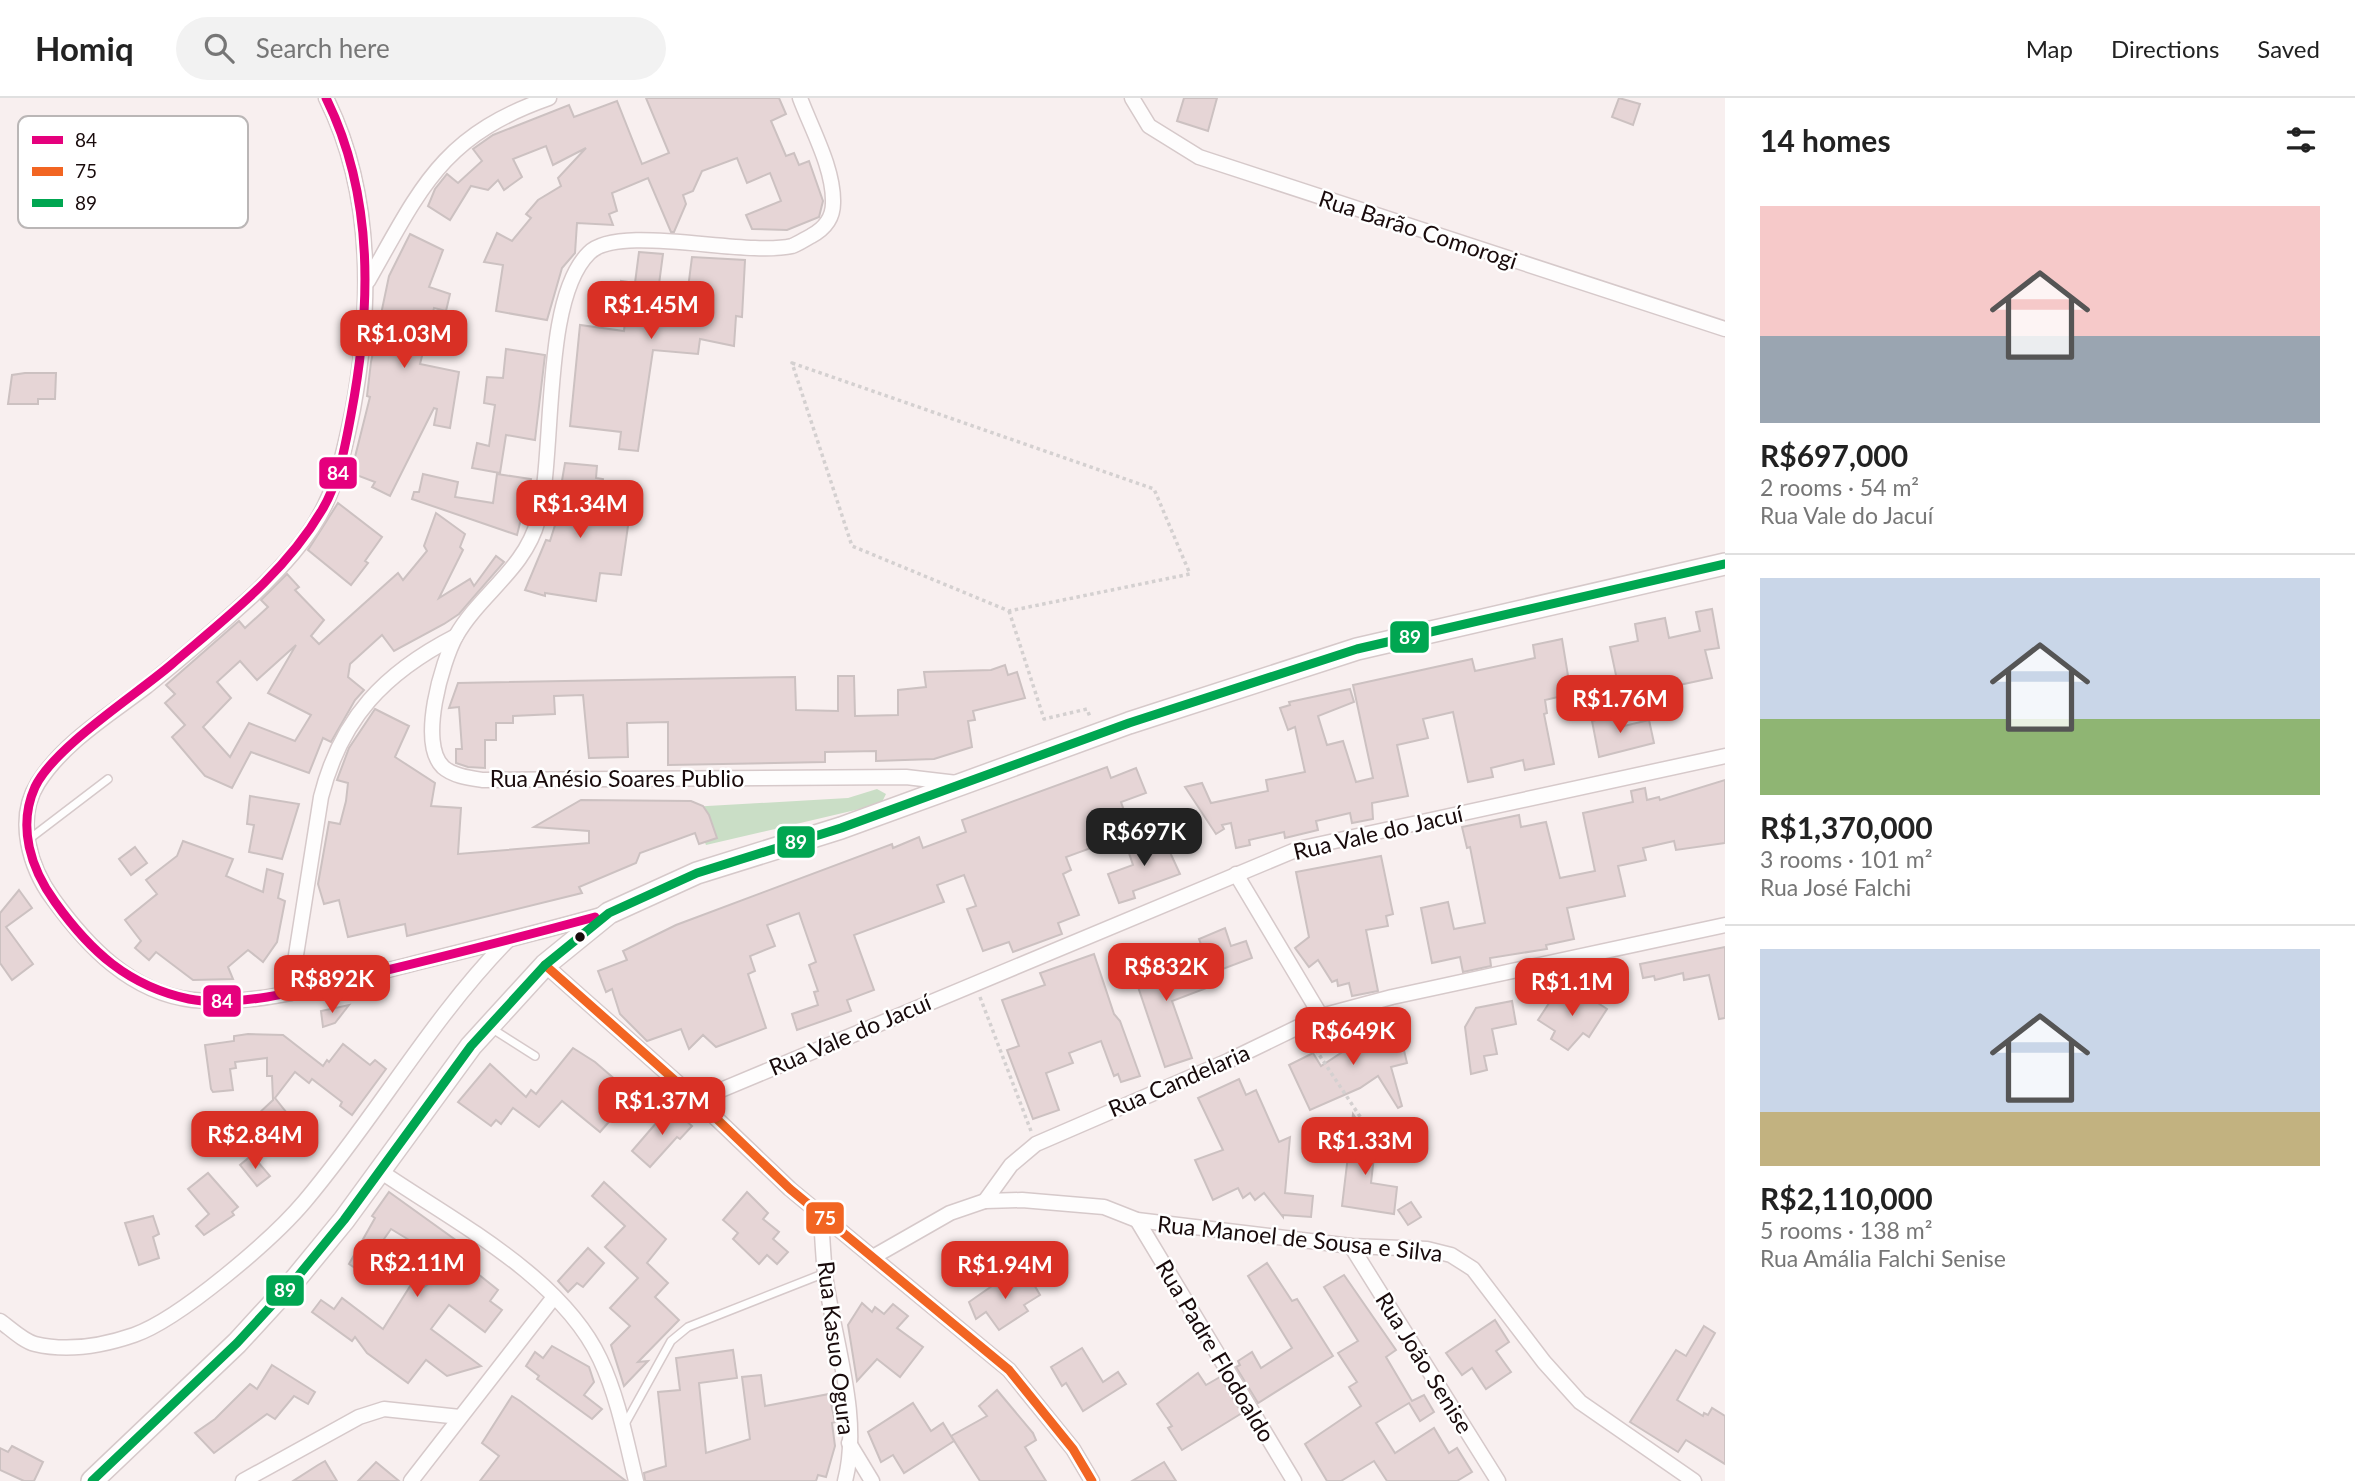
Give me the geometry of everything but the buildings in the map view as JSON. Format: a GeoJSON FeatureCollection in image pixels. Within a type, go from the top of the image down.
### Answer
{"type":"FeatureCollection","features":[{"type":"Feature","properties":{"kind":"street"},"geometry":{"type":"LineString","coordinates":[[326,98],[337,119],[357,188],[368,281],[362,342],[346,445],[324,508],[290,558],[252,595],[151,682],[70,746],[36,785],[27,814],[28,850],[40,882],[71,924],[118,971],[144,985],[191,1000],[290,993],[507,941],[609,913],[697,873],[841,828],[1129,723],[1357,649],[1725,564]]}},
{"type":"Feature","properties":{"kind":"street"},"geometry":{"type":"LineString","coordinates":[[368,281],[420,190],[450,153],[488,123],[549,98]]}},
{"type":"Feature","properties":{"kind":"street","name":"Rua Anésio Soares Publio"},"geometry":{"type":"LineString","coordinates":[[800,98],[832,186],[831,218],[820,231],[793,246],[747,249],[637,240],[606,243],[590,251],[573,275],[562,318],[551,389],[545,481],[538,521],[512,572],[456,636],[431,722],[433,750],[443,766],[462,776],[510,781],[906,777],[965,784]]}},
{"type":"Feature","properties":{"kind":"street","name":"Rua Barão Comorogi"},"geometry":{"type":"LineString","coordinates":[[1132,98],[1149,126],[1199,157],[1725,329]]}},
{"type":"Feature","properties":{"kind":"street"},"geometry":{"type":"LineString","coordinates":[[290,993],[321,797],[343,734],[385,684],[408,664],[456,636]]}},
{"type":"Feature","properties":{"kind":"street","name":"Rua Vale do Jacuí"},"geometry":{"type":"LineString","coordinates":[[697,1100],[974,982],[1298,849],[1725,756]]}},
{"type":"Feature","properties":{"kind":"street"},"geometry":{"type":"LineString","coordinates":[[1236,874],[1321,1016]]}},
{"type":"Feature","properties":{"kind":"street"},"geometry":{"type":"LineString","coordinates":[[92,1481],[247,1332],[302,1271],[489,1026],[545,965],[609,913]]}},
{"type":"Feature","properties":{"kind":"street","name":"Rua Candelaria"},"geometry":{"type":"LineString","coordinates":[[985,1201],[1010,1165],[1035,1143],[1321,1016],[1392,997],[1725,925]]}},
{"type":"Feature","properties":{"kind":"street"},"geometry":{"type":"LineString","coordinates":[[0,1321],[33,1344],[83,1349],[136,1334],[171,1314],[216,1282],[255,1251],[304,1202],[470,979],[507,941]]}},
{"type":"Feature","properties":{"kind":"street"},"geometry":{"type":"LineString","coordinates":[[545,965],[697,1100],[790,1189],[1009,1370],[1073,1449],[1092,1481]]}},
{"type":"Feature","properties":{"kind":"street"},"geometry":{"type":"LineString","coordinates":[[380,1171],[486,1243],[554,1297],[599,1356],[623,1428],[636,1481]]}},
{"type":"Feature","properties":{"kind":"street","name":"Rua Manoel de Sousa e Silva"},"geometry":{"type":"LineString","coordinates":[[873,1257],[950,1213],[985,1201],[1022,1200],[1104,1207],[1137,1220],[1351,1246],[1427,1249],[1451,1255],[1473,1269],[1544,1362],[1580,1402],[1694,1481]]}},
{"type":"Feature","properties":{"kind":"street","name":"Rua Kasuo Ogura"},"geometry":{"type":"LineString","coordinates":[[821,1215],[825,1273],[845,1388],[849,1443],[845,1481]]}},
{"type":"Feature","properties":{"kind":"street","name":"Rua Padre Flodoaldo"},"geometry":{"type":"LineString","coordinates":[[1137,1220],[1294,1481]]}},
{"type":"Feature","properties":{"kind":"street","name":"Rua João Senise"},"geometry":{"type":"LineString","coordinates":[[1351,1246],[1498,1481]]}},
{"type":"Feature","properties":{"kind":"street"},"geometry":{"type":"LineString","coordinates":[[411,1481],[554,1297]]}},
{"type":"Feature","properties":{"kind":"street"},"geometry":{"type":"LineString","coordinates":[[243,1481],[359,1418],[384,1409],[460,1417]]}},
{"type":"Feature","properties":{"kind":"street"},"geometry":{"type":"LineString","coordinates":[[849,1443],[872,1481]]}},
{"type":"Feature","properties":{"kind":"lane"},"geometry":{"type":"LineString","coordinates":[[28,840],[108,779]]}},
{"type":"Feature","properties":{"kind":"lane"},"geometry":{"type":"LineString","coordinates":[[489,1026],[535,1056]]}},
{"type":"Feature","properties":{"kind":"lane"},"geometry":{"type":"LineString","coordinates":[[623,1428],[655,1365],[671,1341],[688,1327],[825,1273]]}},
{"type":"Feature","properties":{"kind":"path"},"geometry":{"type":"LineString","coordinates":[[1009,611],[1190,575],[1154,489],[792,363],[852,546],[1009,611],[1045,719],[1087,709]]}},
{"type":"Feature","properties":{"kind":"path"},"geometry":{"type":"LineString","coordinates":[[974,982],[1035,1143]]}},
{"type":"Feature","properties":{"kind":"path"},"geometry":{"type":"LineString","coordinates":[[1301,1027],[1364,1124]]}},
{"type":"Feature","properties":{"kind":"green space"},"geometry":{"type":"Polygon","coordinates":[[[877,789],[886,794],[881,804],[706,845],[690,807],[848,798],[877,789]]]}},
{"type":"Feature","properties":{"kind":"transit line","name":"84"},"geometry":{"type":"LineString","coordinates":[[326,98],[342,136],[361,214],[365,294],[358,375],[344,452],[333,488],[307,533],[254,593],[172,664],[77,739],[45,772],[35,787],[27,817],[33,862],[68,920],[112,964],[129,976],[167,993],[209,1001],[256,999],[304,990],[595,917]]}},
{"type":"Feature","properties":{"kind":"transit line","name":"89"},"geometry":{"type":"LineString","coordinates":[[92,1481],[237,1343],[294,1281],[344,1220],[471,1046],[545,965],[609,913],[697,873],[841,828],[1129,723],[1357,649],[1725,564]]}},
{"type":"Feature","properties":{"kind":"transit line","name":"75"},"geometry":{"type":"LineString","coordinates":[[545,965],[697,1100],[790,1189],[1009,1370],[1073,1449],[1092,1481]]}}]}
